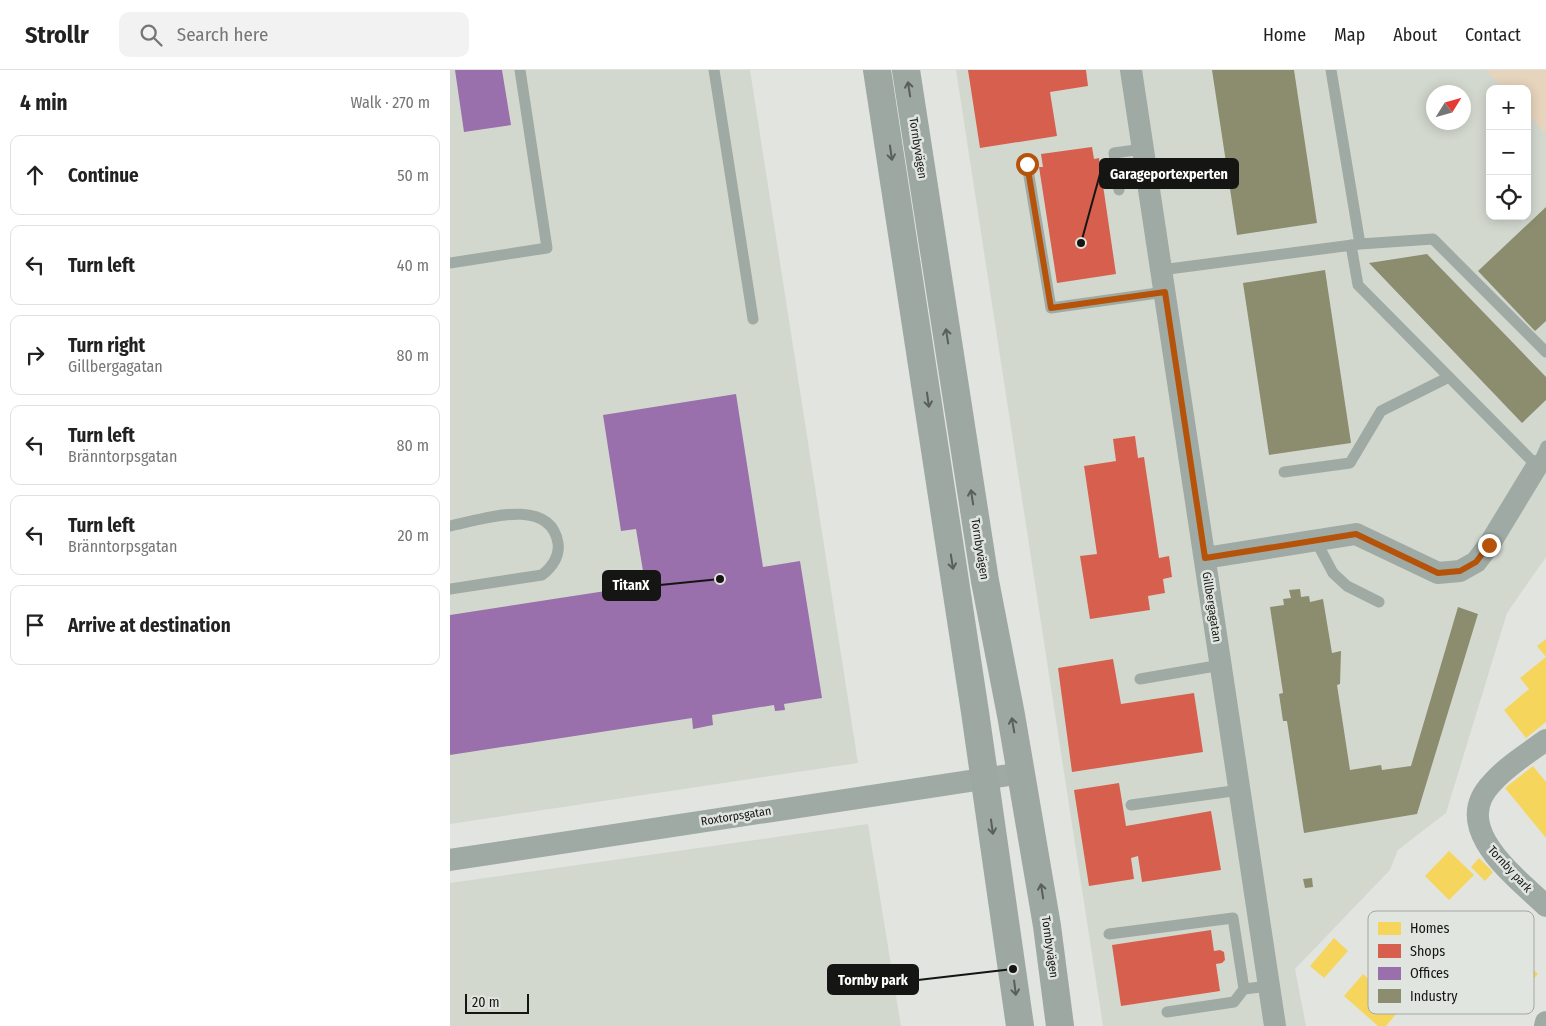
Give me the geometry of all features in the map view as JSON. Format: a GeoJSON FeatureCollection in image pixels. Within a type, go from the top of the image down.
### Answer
{"type":"FeatureCollection","features":[{"type":"Feature","properties":{"kind":"main road"},"geometry":{"type":"LineString","coordinates":[[877,70],[985,779],[1020,1026]]}},
{"type":"Feature","properties":{"kind":"main road","name":"Tornbyvägen"},"geometry":{"type":"LineString","coordinates":[[906,70],[985,581],[1022,773],[1048,926],[1060,1026]]}},
{"type":"Feature","properties":{"kind":"street","name":"Gillbergagatan"},"geometry":{"type":"LineString","coordinates":[[1131,70],[1240,790],[1246,916],[1269,986],[1276,1026]]}},
{"type":"Feature","properties":{"kind":"street"},"geometry":{"type":"LineString","coordinates":[[1205,558],[1356,534],[1438,573],[1460,571],[1476,562],[1489,545],[1541,456]]}},
{"type":"Feature","properties":{"kind":"street","name":"Tornby park"},"geometry":{"type":"LineString","coordinates":[[1546,740],[1490,784],[1479,804],[1476,816],[1482,837],[1492,852],[1546,906]]}},
{"type":"Feature","properties":{"kind":"street","name":"Roxtorpsgatan"},"geometry":{"type":"LineString","coordinates":[[450,860],[1022,773]]}},
{"type":"Feature","properties":{"kind":"street"},"geometry":{"type":"LineString","coordinates":[[1545,1026],[1546,1022]]}},
{"type":"Feature","properties":{"kind":"lane"},"geometry":{"type":"LineString","coordinates":[[450,263],[547,248],[520,70]]}},
{"type":"Feature","properties":{"kind":"lane"},"geometry":{"type":"LineString","coordinates":[[714,70],[753,319]]}},
{"type":"Feature","properties":{"kind":"lane"},"geometry":{"type":"LineString","coordinates":[[1331,70],[1356,244],[1358,285],[1449,377],[1541,456]]}},
{"type":"Feature","properties":{"kind":"lane"},"geometry":{"type":"LineString","coordinates":[[1119,190],[1114,153],[1143,148]]}},
{"type":"Feature","properties":{"kind":"lane"},"geometry":{"type":"LineString","coordinates":[[1027,164],[1051,308],[1165,292]]}},
{"type":"Feature","properties":{"kind":"lane"},"geometry":{"type":"LineString","coordinates":[[1161,270],[1356,244],[1433,238],[1546,352]]}},
{"type":"Feature","properties":{"kind":"lane"},"geometry":{"type":"LineString","coordinates":[[1284,472],[1350,463],[1381,410],[1449,377]]}},
{"type":"Feature","properties":{"kind":"lane"},"geometry":{"type":"LineString","coordinates":[[450,526],[520,512],[532,515],[546,523],[554,532],[558,543],[558,556],[552,567],[542,575],[450,589]]}},
{"type":"Feature","properties":{"kind":"lane"},"geometry":{"type":"LineString","coordinates":[[1316,541],[1333,573],[1347,586],[1379,602]]}},
{"type":"Feature","properties":{"kind":"lane"},"geometry":{"type":"LineString","coordinates":[[1140,679],[1221,665]]}},
{"type":"Feature","properties":{"kind":"lane"},"geometry":{"type":"LineString","coordinates":[[1131,805],[1240,790]]}},
{"type":"Feature","properties":{"kind":"lane"},"geometry":{"type":"LineString","coordinates":[[1109,934],[1246,916],[1244,989],[1234,1002],[1167,1012]]}},
{"type":"Feature","properties":{"kind":"lane"},"geometry":{"type":"LineString","coordinates":[[1244,989],[1269,986]]}},
{"type":"Feature","properties":{"kind":"shaded area"},"geometry":{"type":"Polygon","coordinates":[[[450,70],[750,70],[858,763],[450,824],[450,70]]]}},
{"type":"Feature","properties":{"kind":"shaded area"},"geometry":{"type":"Polygon","coordinates":[[[956,70],[1546,70],[1546,557],[1507,613],[1446,813],[1398,850],[1390,870],[1295,969],[1306,1026],[1103,1026],[956,70]]]}},
{"type":"Feature","properties":{"kind":"shaded area"},"geometry":{"type":"Polygon","coordinates":[[[1486,70],[1546,70],[1546,134],[1531,118],[1531,85],[1500,85],[1486,70]]]}},
{"type":"Feature","properties":{"kind":"shaded area"},"geometry":{"type":"Polygon","coordinates":[[[868,824],[901,1026],[450,1026],[450,883],[868,824]]]}},
{"type":"Feature","properties":{"kind":"building: Homes"},"geometry":{"type":"Polygon","coordinates":[[[1546,639],[1546,657],[1537,646],[1546,639]]]}},
{"type":"Feature","properties":{"kind":"building: Homes"},"geometry":{"type":"Polygon","coordinates":[[[1546,657],[1546,722],[1526,738],[1504,710],[1529,689],[1520,678],[1546,657]]]}},
{"type":"Feature","properties":{"kind":"building: Homes"},"geometry":{"type":"Polygon","coordinates":[[[1533,766],[1546,782],[1546,838],[1505,788],[1533,766]]]}},
{"type":"Feature","properties":{"kind":"building: Homes"},"geometry":{"type":"Polygon","coordinates":[[[1449,851],[1474,875],[1449,900],[1425,876],[1449,851]]]}},
{"type":"Feature","properties":{"kind":"building: Homes"},"geometry":{"type":"Polygon","coordinates":[[[1479,858],[1493,872],[1485,881],[1471,867],[1479,858]]]}},
{"type":"Feature","properties":{"kind":"building: Homes"},"geometry":{"type":"Polygon","coordinates":[[[1334,938],[1348,951],[1324,978],[1310,966],[1334,938]]]}},
{"type":"Feature","properties":{"kind":"building: Homes"},"geometry":{"type":"Polygon","coordinates":[[[1534,970],[1538,974],[1534,978],[1534,970]]]}},
{"type":"Feature","properties":{"kind":"building: Homes"},"geometry":{"type":"Polygon","coordinates":[[[1363,974],[1368,978],[1368,1014],[1396,1014],[1386,1026],[1378,1026],[1344,996],[1363,974]]]}},
{"type":"Feature","properties":{"kind":"building: Shops"},"geometry":{"type":"Polygon","coordinates":[[[968,70],[1086,70],[1088,86],[1050,92],[1057,136],[980,148],[968,70]]]}},
{"type":"Feature","properties":{"kind":"building: Shops"},"geometry":{"type":"Polygon","coordinates":[[[1092,147],[1094,159],[1099,158],[1116,274],[1057,283],[1039,167],[1043,167],[1041,154],[1092,147]]]}},
{"type":"Feature","properties":{"kind":"building: Shops"},"geometry":{"type":"Polygon","coordinates":[[[1135,436],[1138,458],[1144,457],[1159,558],[1169,556],[1172,577],[1163,579],[1165,593],[1148,596],[1150,610],[1090,619],[1080,556],[1097,554],[1084,466],[1116,461],[1113,439],[1135,436]]]}},
{"type":"Feature","properties":{"kind":"building: Shops"},"geometry":{"type":"Polygon","coordinates":[[[1113,659],[1121,704],[1194,693],[1203,752],[1072,772],[1058,668],[1113,659]]]}},
{"type":"Feature","properties":{"kind":"building: Shops"},"geometry":{"type":"Polygon","coordinates":[[[1119,783],[1126,826],[1211,811],[1221,870],[1142,882],[1138,856],[1131,858],[1134,879],[1089,886],[1074,790],[1119,783]]]}},
{"type":"Feature","properties":{"kind":"building: Shops"},"geometry":{"type":"Polygon","coordinates":[[[1211,930],[1214,951],[1220,950],[1224,952],[1225,960],[1222,963],[1216,964],[1220,991],[1121,1006],[1112,945],[1211,930]]]}},
{"type":"Feature","properties":{"kind":"building: Offices"},"geometry":{"type":"Polygon","coordinates":[[[455,70],[502,70],[511,125],[464,132],[455,70]]]}},
{"type":"Feature","properties":{"kind":"building: Offices"},"geometry":{"type":"Polygon","coordinates":[[[736,394],[763,567],[800,561],[822,698],[784,704],[785,710],[775,711],[774,705],[712,715],[713,725],[693,729],[692,718],[450,755],[450,615],[638,586],[636,572],[643,571],[636,529],[621,531],[603,415],[736,394]]]}},
{"type":"Feature","properties":{"kind":"building: Industry"},"geometry":{"type":"Polygon","coordinates":[[[1212,70],[1294,70],[1317,223],[1237,235],[1212,70]]]}},
{"type":"Feature","properties":{"kind":"building: Industry"},"geometry":{"type":"Polygon","coordinates":[[[1546,207],[1546,321],[1535,331],[1478,271],[1546,207]]]}},
{"type":"Feature","properties":{"kind":"building: Industry"},"geometry":{"type":"Polygon","coordinates":[[[1427,254],[1546,377],[1546,400],[1522,423],[1369,263],[1427,254]]]}},
{"type":"Feature","properties":{"kind":"building: Industry"},"geometry":{"type":"Polygon","coordinates":[[[1325,270],[1351,443],[1269,455],[1243,283],[1325,270]]]}},
{"type":"Feature","properties":{"kind":"building: Industry"},"geometry":{"type":"Polygon","coordinates":[[[1300,589],[1301,597],[1309,596],[1310,602],[1323,599],[1332,653],[1341,651],[1340,684],[1337,685],[1350,770],[1381,765],[1382,770],[1411,766],[1458,607],[1478,614],[1417,814],[1304,833],[1287,721],[1283,721],[1279,694],[1283,693],[1270,607],[1284,605],[1283,599],[1291,598],[1289,590],[1300,589]]]}},
{"type":"Feature","properties":{"kind":"building: Industry"},"geometry":{"type":"Polygon","coordinates":[[[1312,878],[1313,887],[1305,888],[1303,879],[1312,878]]]}},
{"type":"Feature","properties":{"kind":"place","name":"Garageportexperten"},"geometry":{"type":"Point","coordinates":[1081,243]}},
{"type":"Feature","properties":{"kind":"place","name":"TitanX"},"geometry":{"type":"Point","coordinates":[720,579]}},
{"type":"Feature","properties":{"kind":"place","name":"Tornby park"},"geometry":{"type":"Point","coordinates":[1013,969]}},
{"type":"Feature","properties":{"kind":"route"},"geometry":{"type":"LineString","coordinates":[[1027,164],[1051,308],[1165,292],[1205,558],[1356,534],[1438,573],[1460,571],[1476,562],[1489,545]]}}]}
